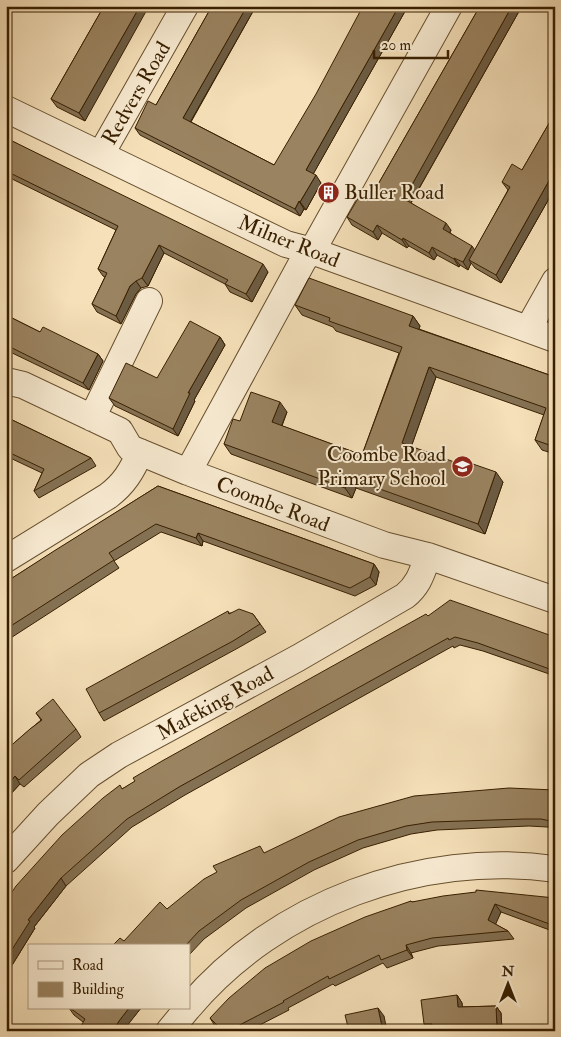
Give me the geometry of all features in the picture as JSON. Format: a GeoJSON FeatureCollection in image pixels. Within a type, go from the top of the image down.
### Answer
{"type":"FeatureCollection","features":[{"type":"Feature","properties":{"kind":"street","name":"Redvers Road"},"geometry":{"type":"LineString","coordinates":[[101,154],[185,6]]}},
{"type":"Feature","properties":{"kind":"street"},"geometry":{"type":"LineString","coordinates":[[188,472],[304,259],[312,252],[449,6]]}},
{"type":"Feature","properties":{"kind":"street","name":"Milner Road"},"geometry":{"type":"LineString","coordinates":[[6,109],[286,244],[555,339]]}},
{"type":"Feature","properties":{"kind":"street"},"geometry":{"type":"LineString","coordinates":[[528,329],[555,281]]}},
{"type":"Feature","properties":{"kind":"street"},"geometry":{"type":"LineString","coordinates":[[92,418],[149,300]]}},
{"type":"Feature","properties":{"kind":"street","name":"Coombe Road"},"geometry":{"type":"LineString","coordinates":[[6,381],[23,385],[92,418],[120,432],[130,448],[188,472],[384,545],[428,556],[555,600]]}},
{"type":"Feature","properties":{"kind":"street"},"geometry":{"type":"LineString","coordinates":[[6,559],[120,487],[128,477],[140,452]]}},
{"type":"Feature","properties":{"kind":"street","name":"Mafeking Road"},"geometry":{"type":"LineString","coordinates":[[6,860],[48,814],[90,775],[119,755],[298,658],[405,596],[418,582],[428,556]]}},
{"type":"Feature","properties":{"kind":"street"},"geometry":{"type":"LineString","coordinates":[[190,1006],[216,978],[262,941],[307,913],[346,895],[390,881],[459,868],[512,866],[555,869]]}},
{"type":"Feature","properties":{"kind":"street"},"geometry":{"type":"LineString","coordinates":[[170,1031],[186,1010]]}},
{"type":"Feature","properties":{"kind":"building"},"geometry":{"type":"Polygon","coordinates":[[[104,6],[140,6],[79,113],[51,99],[104,6]]]}},
{"type":"Feature","properties":{"kind":"building"},"geometry":{"type":"Polygon","coordinates":[[[212,6],[247,6],[183,118],[274,165],[316,94],[363,6],[399,6],[306,170],[316,175],[295,209],[135,128],[148,101],[156,105],[212,6]]]}},
{"type":"Feature","properties":{"kind":"building"},"geometry":{"type":"Polygon","coordinates":[[[480,6],[512,6],[404,199],[446,223],[443,229],[472,246],[463,262],[432,247],[429,253],[377,225],[373,232],[347,217],[363,190],[372,195],[480,6]]]}},
{"type":"Feature","properties":{"kind":"building"},"geometry":{"type":"Polygon","coordinates":[[[555,113],[555,170],[496,275],[469,260],[510,187],[502,182],[512,164],[522,170],[555,113]]]}},
{"type":"Feature","properties":{"kind":"building"},"geometry":{"type":"Polygon","coordinates":[[[6,138],[263,264],[246,294],[225,284],[228,280],[159,245],[142,278],[130,286],[116,316],[92,304],[107,273],[98,269],[118,226],[6,171],[6,138]]]}},
{"type":"Feature","properties":{"kind":"building"},"geometry":{"type":"Polygon","coordinates":[[[309,278],[413,316],[409,326],[555,377],[555,447],[535,440],[546,408],[429,367],[402,443],[468,467],[470,463],[496,472],[478,524],[349,478],[345,488],[224,444],[233,419],[240,421],[251,392],[280,402],[272,422],[362,455],[402,347],[329,321],[330,318],[295,305],[309,278]]]}},
{"type":"Feature","properties":{"kind":"building"},"geometry":{"type":"Polygon","coordinates":[[[6,315],[40,332],[43,327],[98,354],[83,383],[6,345],[6,315]]]}},
{"type":"Feature","properties":{"kind":"building"},"geometry":{"type":"Polygon","coordinates":[[[190,321],[220,337],[188,393],[190,393],[173,429],[109,398],[126,363],[157,378],[190,321]]]}},
{"type":"Feature","properties":{"kind":"building"},"geometry":{"type":"Polygon","coordinates":[[[6,417],[91,458],[34,491],[44,469],[6,451],[6,417]]]}},
{"type":"Feature","properties":{"kind":"building"},"geometry":{"type":"Polygon","coordinates":[[[158,486],[374,564],[370,577],[350,588],[198,533],[196,538],[156,524],[109,553],[114,560],[6,629],[6,582],[158,486]]]}},
{"type":"Feature","properties":{"kind":"building"},"geometry":{"type":"Polygon","coordinates":[[[450,600],[555,637],[555,671],[478,643],[455,637],[449,640],[448,638],[179,787],[127,819],[61,878],[28,920],[30,921],[6,959],[6,901],[16,886],[62,835],[103,798],[120,785],[122,789],[135,781],[133,778],[162,761],[426,614],[428,616],[450,600]]]}},
{"type":"Feature","properties":{"kind":"building"},"geometry":{"type":"Polygon","coordinates":[[[239,609],[253,614],[260,624],[233,641],[99,713],[86,689],[228,611],[229,614],[239,609]]]}},
{"type":"Feature","properties":{"kind":"building"},"geometry":{"type":"Polygon","coordinates":[[[53,699],[76,729],[19,780],[15,776],[6,786],[6,750],[42,720],[36,713],[53,699]]]}},
{"type":"Feature","properties":{"kind":"building"},"geometry":{"type":"Polygon","coordinates":[[[509,788],[555,790],[555,822],[541,819],[524,819],[432,822],[406,826],[358,840],[309,862],[241,900],[199,931],[187,944],[114,944],[120,938],[124,941],[160,902],[167,909],[204,879],[217,872],[213,866],[260,846],[264,853],[339,817],[414,796],[509,788]]]}},
{"type":"Feature","properties":{"kind":"building"},"geometry":{"type":"Polygon","coordinates":[[[476,890],[555,898],[555,926],[495,904],[488,920],[508,931],[432,938],[406,945],[407,950],[381,960],[379,955],[329,979],[328,976],[284,1002],[228,1031],[223,1031],[210,1018],[229,998],[265,968],[311,941],[365,917],[411,901],[476,892],[476,890]]]}},
{"type":"Feature","properties":{"kind":"building"},"geometry":{"type":"Polygon","coordinates":[[[457,995],[458,1007],[496,1006],[497,1027],[468,1027],[468,1031],[431,1031],[432,1024],[424,1024],[421,1000],[457,995]]]}},
{"type":"Feature","properties":{"kind":"building"},"geometry":{"type":"Polygon","coordinates":[[[378,1008],[383,1031],[349,1031],[345,1015],[378,1008]]]}},
{"type":"Feature","properties":{"kind":"building"},"geometry":{"type":"Polygon","coordinates":[[[73,1010],[127,1010],[113,1031],[78,1031],[85,1019],[73,1010]]]}},
{"type":"Feature","properties":{"kind":"building"},"geometry":{"type":"Polygon","coordinates":[[[534,1027],[549,1031],[533,1031],[534,1027]]]}},
{"type":"Feature","properties":{"kind":"place","name":"Buller Road"},"geometry":{"type":"Point","coordinates":[328,192]}},
{"type":"Feature","properties":{"kind":"place","name":"Coombe Road Primary School"},"geometry":{"type":"Point","coordinates":[462,466]}}]}
